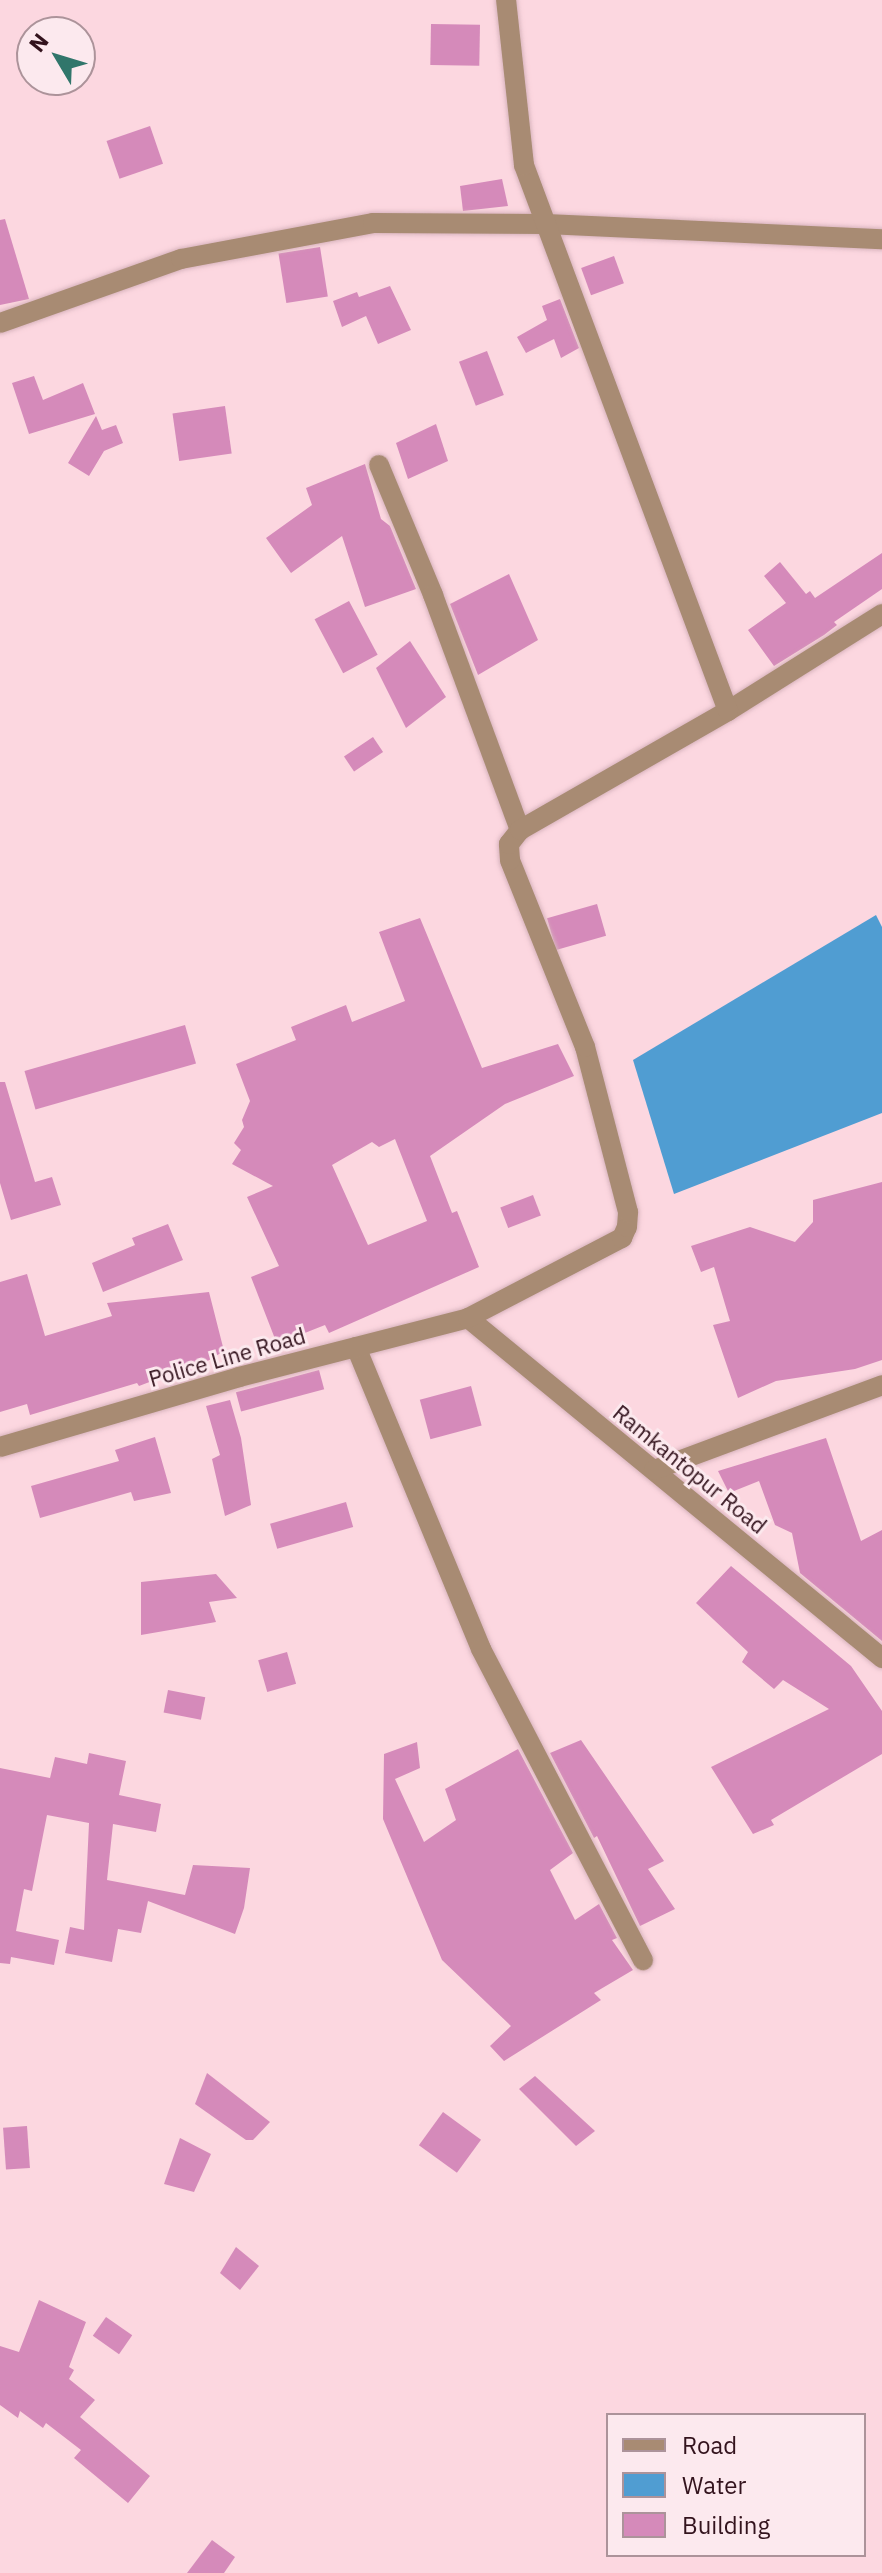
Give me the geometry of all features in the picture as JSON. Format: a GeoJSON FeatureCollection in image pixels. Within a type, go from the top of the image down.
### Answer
{"type":"FeatureCollection","features":[{"type":"Feature","properties":{"kind":"street"},"geometry":{"type":"LineString","coordinates":[[506,0],[524,165],[728,711]]}},
{"type":"Feature","properties":{"kind":"street"},"geometry":{"type":"LineString","coordinates":[[0,323],[181,259],[373,223],[546,224],[882,239]]}},
{"type":"Feature","properties":{"kind":"street"},"geometry":{"type":"LineString","coordinates":[[379,465],[433,595],[520,830],[728,711],[882,614]]}},
{"type":"Feature","properties":{"kind":"street","name":"Police Line Road"},"geometry":{"type":"LineString","coordinates":[[0,1447],[468,1318],[622,1238],[629,1220],[585,1047],[510,860],[509,844],[520,830]]}},
{"type":"Feature","properties":{"kind":"street","name":"Ramkantopur Road"},"geometry":{"type":"LineString","coordinates":[[468,1318],[882,1658]]}},
{"type":"Feature","properties":{"kind":"street"},"geometry":{"type":"LineString","coordinates":[[356,1347],[481,1649],[643,1960]]}},
{"type":"Feature","properties":{"kind":"street"},"geometry":{"type":"LineString","coordinates":[[654,1470],[882,1385]]}},
{"type":"Feature","properties":{"kind":"water"},"geometry":{"type":"Polygon","coordinates":[[[876,915],[882,927],[882,1113],[674,1194],[633,1060],[876,915]]]}},
{"type":"Feature","properties":{"kind":"building"},"geometry":{"type":"Polygon","coordinates":[[[431,24],[480,25],[479,66],[430,65],[431,24]]]}},
{"type":"Feature","properties":{"kind":"building"},"geometry":{"type":"Polygon","coordinates":[[[150,126],[163,164],[120,179],[107,141],[150,126]]]}},
{"type":"Feature","properties":{"kind":"building"},"geometry":{"type":"Polygon","coordinates":[[[502,179],[508,206],[463,211],[460,186],[502,179]]]}},
{"type":"Feature","properties":{"kind":"building"},"geometry":{"type":"Polygon","coordinates":[[[5,219],[29,299],[0,305],[0,220],[5,219]]]}},
{"type":"Feature","properties":{"kind":"building"},"geometry":{"type":"Polygon","coordinates":[[[320,247],[328,296],[286,303],[279,254],[320,247]]]}},
{"type":"Feature","properties":{"kind":"building"},"geometry":{"type":"Polygon","coordinates":[[[614,256],[624,283],[591,295],[581,268],[614,256]]]}},
{"type":"Feature","properties":{"kind":"building"},"geometry":{"type":"Polygon","coordinates":[[[390,286],[411,330],[378,344],[366,316],[342,327],[333,301],[357,292],[359,297],[390,286]]]}},
{"type":"Feature","properties":{"kind":"building"},"geometry":{"type":"Polygon","coordinates":[[[560,299],[579,348],[561,358],[554,339],[526,353],[517,337],[547,320],[542,306],[560,299]]]}},
{"type":"Feature","properties":{"kind":"building"},"geometry":{"type":"Polygon","coordinates":[[[487,351],[504,395],[476,406],[459,362],[487,351]]]}},
{"type":"Feature","properties":{"kind":"building"},"geometry":{"type":"Polygon","coordinates":[[[34,376],[43,400],[83,383],[95,414],[29,434],[12,383],[34,376]]]}},
{"type":"Feature","properties":{"kind":"building"},"geometry":{"type":"Polygon","coordinates":[[[225,406],[232,454],[179,461],[173,413],[225,406]]]}},
{"type":"Feature","properties":{"kind":"building"},"geometry":{"type":"Polygon","coordinates":[[[96,416],[102,430],[116,425],[123,443],[104,451],[89,476],[68,463],[96,416]]]}},
{"type":"Feature","properties":{"kind":"building"},"geometry":{"type":"Polygon","coordinates":[[[436,424],[448,461],[408,479],[396,443],[436,424]]]}},
{"type":"Feature","properties":{"kind":"building"},"geometry":{"type":"Polygon","coordinates":[[[365,464],[381,519],[390,526],[416,589],[365,607],[342,536],[291,573],[266,538],[312,505],[306,488],[365,464]]]}},
{"type":"Feature","properties":{"kind":"building"},"geometry":{"type":"Polygon","coordinates":[[[882,553],[882,589],[834,622],[837,625],[824,635],[774,666],[748,630],[786,603],[764,576],[780,562],[806,594],[810,591],[815,598],[882,553]]]}},
{"type":"Feature","properties":{"kind":"building"},"geometry":{"type":"Polygon","coordinates":[[[509,574],[538,640],[478,675],[450,604],[509,574]]]}},
{"type":"Feature","properties":{"kind":"building"},"geometry":{"type":"Polygon","coordinates":[[[349,601],[378,655],[343,673],[315,619],[349,601]]]}},
{"type":"Feature","properties":{"kind":"building"},"geometry":{"type":"Polygon","coordinates":[[[410,641],[446,697],[406,728],[376,668],[410,641]]]}},
{"type":"Feature","properties":{"kind":"building"},"geometry":{"type":"Polygon","coordinates":[[[373,737],[383,752],[354,771],[344,757],[373,737]]]}},
{"type":"Feature","properties":{"kind":"building"},"geometry":{"type":"Polygon","coordinates":[[[597,904],[606,936],[556,950],[547,918],[597,904]]]}},
{"type":"Feature","properties":{"kind":"building"},"geometry":{"type":"Polygon","coordinates":[[[420,918],[482,1068],[558,1044],[574,1076],[505,1104],[430,1156],[452,1213],[457,1211],[479,1267],[329,1333],[325,1325],[277,1344],[251,1277],[279,1266],[247,1197],[273,1186],[232,1164],[241,1150],[234,1143],[244,1127],[242,1120],[250,1101],[236,1064],[296,1040],[291,1027],[346,1005],[352,1022],[405,1001],[379,932],[420,918]],[[395,1139],[379,1147],[372,1142],[332,1165],[368,1245],[427,1221],[395,1139]]]}},
{"type":"Feature","properties":{"kind":"building"},"geometry":{"type":"Polygon","coordinates":[[[185,1025],[196,1063],[35,1109],[24,1071],[185,1025]]]}},
{"type":"Feature","properties":{"kind":"building"},"geometry":{"type":"Polygon","coordinates":[[[0,1082],[5,1082],[35,1182],[52,1177],[61,1205],[11,1220],[0,1183],[0,1082]]]}},
{"type":"Feature","properties":{"kind":"building"},"geometry":{"type":"Polygon","coordinates":[[[882,1182],[882,1360],[855,1369],[776,1381],[738,1398],[713,1325],[730,1321],[714,1267],[701,1272],[691,1246],[750,1227],[795,1242],[813,1222],[813,1200],[882,1182]]]}},
{"type":"Feature","properties":{"kind":"building"},"geometry":{"type":"Polygon","coordinates":[[[533,1195],[541,1216],[508,1228],[500,1208],[533,1195]]]}},
{"type":"Feature","properties":{"kind":"building"},"geometry":{"type":"Polygon","coordinates":[[[168,1224],[183,1260],[103,1292],[92,1263],[135,1245],[132,1238],[168,1224]]]}},
{"type":"Feature","properties":{"kind":"building"},"geometry":{"type":"Polygon","coordinates":[[[27,1274],[45,1336],[112,1316],[107,1303],[209,1292],[224,1351],[188,1373],[186,1368],[139,1386],[137,1383],[30,1415],[27,1404],[0,1412],[0,1282],[27,1274]]]}},
{"type":"Feature","properties":{"kind":"building"},"geometry":{"type":"Polygon","coordinates":[[[319,1370],[324,1389],[241,1412],[236,1392],[319,1370]]]}},
{"type":"Feature","properties":{"kind":"building"},"geometry":{"type":"Polygon","coordinates":[[[471,1386],[482,1426],[430,1439],[420,1400],[471,1386]]]}},
{"type":"Feature","properties":{"kind":"building"},"geometry":{"type":"Polygon","coordinates":[[[230,1400],[241,1438],[251,1505],[225,1516],[212,1459],[220,1455],[206,1406],[230,1400]]]}},
{"type":"Feature","properties":{"kind":"building"},"geometry":{"type":"Polygon","coordinates":[[[155,1437],[171,1493],[134,1501],[131,1492],[40,1518],[31,1486],[119,1461],[115,1450],[155,1437]]]}},
{"type":"Feature","properties":{"kind":"building"},"geometry":{"type":"Polygon","coordinates":[[[826,1438],[861,1541],[882,1530],[882,1641],[800,1573],[792,1533],[775,1525],[759,1481],[729,1493],[718,1471],[826,1438]]]}},
{"type":"Feature","properties":{"kind":"building"},"geometry":{"type":"Polygon","coordinates":[[[346,1502],[353,1527],[277,1549],[270,1524],[346,1502]]]}},
{"type":"Feature","properties":{"kind":"building"},"geometry":{"type":"Polygon","coordinates":[[[731,1566],[851,1666],[882,1711],[882,1754],[771,1820],[774,1825],[753,1834],[711,1767],[829,1709],[783,1680],[774,1689],[742,1662],[748,1652],[696,1603],[731,1566]]]}},
{"type":"Feature","properties":{"kind":"building"},"geometry":{"type":"Polygon","coordinates":[[[216,1574],[237,1598],[209,1602],[216,1622],[141,1635],[141,1582],[216,1574]]]}},
{"type":"Feature","properties":{"kind":"building"},"geometry":{"type":"Polygon","coordinates":[[[287,1652],[296,1684],[267,1692],[258,1660],[287,1652]]]}},
{"type":"Feature","properties":{"kind":"building"},"geometry":{"type":"Polygon","coordinates":[[[168,1690],[205,1697],[201,1720],[164,1713],[168,1690]]]}},
{"type":"Feature","properties":{"kind":"building"},"geometry":{"type":"Polygon","coordinates":[[[581,1740],[664,1861],[648,1869],[675,1909],[640,1926],[597,1836],[594,1838],[550,1753],[581,1740]]]}},
{"type":"Feature","properties":{"kind":"building"},"geometry":{"type":"Polygon","coordinates":[[[417,1742],[420,1768],[395,1779],[424,1842],[456,1820],[445,1789],[518,1749],[573,1853],[550,1870],[575,1920],[599,1904],[617,1938],[612,1940],[633,1970],[594,1993],[601,2000],[504,2061],[490,2046],[511,2026],[442,1960],[383,1819],[384,1754],[417,1742]]]}},
{"type":"Feature","properties":{"kind":"building"},"geometry":{"type":"Polygon","coordinates":[[[89,1753],[126,1761],[119,1795],[161,1804],[156,1832],[113,1824],[107,1880],[185,1895],[193,1865],[250,1868],[244,1908],[235,1934],[148,1901],[141,1933],[118,1929],[112,1962],[65,1953],[70,1927],[84,1930],[89,1823],[47,1815],[32,1891],[24,1889],[16,1931],[59,1940],[54,1965],[11,1957],[10,1964],[0,1963],[0,1768],[50,1778],[55,1757],[87,1764],[89,1753]]]}},
{"type":"Feature","properties":{"kind":"building"},"geometry":{"type":"Polygon","coordinates":[[[207,2073],[270,2122],[253,2140],[246,2140],[195,2104],[207,2073]]]}},
{"type":"Feature","properties":{"kind":"building"},"geometry":{"type":"Polygon","coordinates":[[[535,2076],[595,2131],[576,2146],[519,2089],[535,2076]]]}},
{"type":"Feature","properties":{"kind":"building"},"geometry":{"type":"Polygon","coordinates":[[[443,2112],[481,2140],[457,2173],[419,2145],[443,2112]]]}},
{"type":"Feature","properties":{"kind":"building"},"geometry":{"type":"Polygon","coordinates":[[[27,2126],[30,2168],[6,2170],[3,2128],[27,2126]]]}},
{"type":"Feature","properties":{"kind":"building"},"geometry":{"type":"Polygon","coordinates":[[[180,2138],[211,2154],[194,2192],[164,2184],[180,2138]]]}},
{"type":"Feature","properties":{"kind":"building"},"geometry":{"type":"Polygon","coordinates":[[[236,2247],[259,2266],[240,2290],[220,2273],[236,2247]]]}},
{"type":"Feature","properties":{"kind":"building"},"geometry":{"type":"Polygon","coordinates":[[[39,2300],[86,2322],[69,2367],[74,2370],[69,2379],[95,2400],[80,2417],[150,2476],[128,2503],[74,2458],[81,2450],[46,2423],[43,2428],[20,2411],[18,2418],[0,2405],[0,2346],[19,2352],[39,2300]]]}},
{"type":"Feature","properties":{"kind":"building"},"geometry":{"type":"Polygon","coordinates":[[[106,2317],[132,2335],[119,2354],[93,2336],[106,2317]]]}},
{"type":"Feature","properties":{"kind":"building"},"geometry":{"type":"Polygon","coordinates":[[[212,2540],[235,2557],[224,2573],[187,2573],[212,2540]]]}}]}
